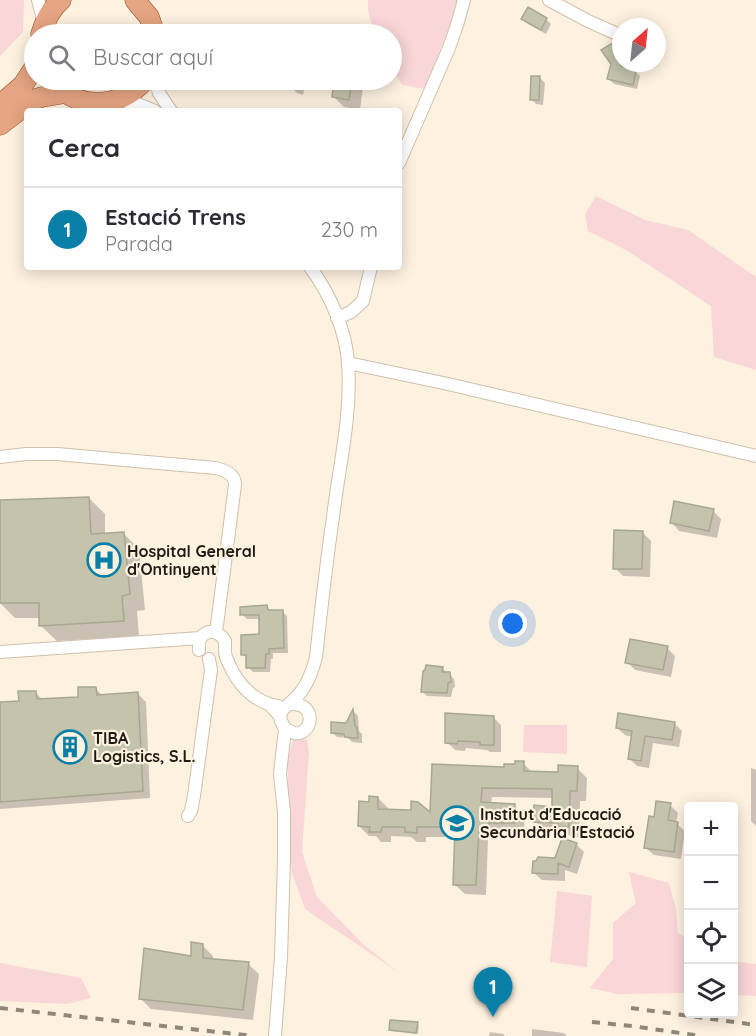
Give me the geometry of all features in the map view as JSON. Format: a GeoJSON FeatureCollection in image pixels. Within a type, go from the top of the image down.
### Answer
{"type":"FeatureCollection","features":[{"type":"Feature","properties":{"kind":"main road"},"geometry":{"type":"LineString","coordinates":[[45,24],[50,12],[61,0]]}},
{"type":"Feature","properties":{"kind":"main road"},"geometry":{"type":"LineString","coordinates":[[135,0],[152,17]]}},
{"type":"Feature","properties":{"kind":"main road"},"geometry":{"type":"LineString","coordinates":[[0,105],[24,84]]}},
{"type":"Feature","properties":{"kind":"main road"},"geometry":{"type":"LineString","coordinates":[[0,124],[33,100],[53,90]]}},
{"type":"Feature","properties":{"kind":"main road"},"geometry":{"type":"LineString","coordinates":[[65,90],[78,99],[103,103],[116,100],[134,90]]}},
{"type":"Feature","properties":{"kind":"street"},"geometry":{"type":"LineString","coordinates":[[38,0],[42,24]]}},
{"type":"Feature","properties":{"kind":"street"},"geometry":{"type":"LineString","coordinates":[[402,157],[449,48],[464,0]]}},
{"type":"Feature","properties":{"kind":"street"},"geometry":{"type":"LineString","coordinates":[[549,0],[612,32]]}},
{"type":"Feature","properties":{"kind":"street"},"geometry":{"type":"LineString","coordinates":[[158,90],[169,108]]}},
{"type":"Feature","properties":{"kind":"street"},"geometry":{"type":"LineString","coordinates":[[116,100],[148,108]]}},
{"type":"Feature","properties":{"kind":"street"},"geometry":{"type":"LineString","coordinates":[[275,1031],[281,957],[284,859],[284,812],[280,774],[289,716],[305,688],[316,657],[348,406],[348,363],[343,331],[312,270]]}},
{"type":"Feature","properties":{"kind":"street"},"geometry":{"type":"LineString","coordinates":[[337,318],[351,312],[363,301],[370,270]]}},
{"type":"Feature","properties":{"kind":"street"},"geometry":{"type":"LineString","coordinates":[[348,363],[756,456]]}},
{"type":"Feature","properties":{"kind":"street"},"geometry":{"type":"LineString","coordinates":[[0,457],[57,454],[215,468],[231,474],[235,485],[215,632]]}},
{"type":"Feature","properties":{"kind":"street"},"geometry":{"type":"LineString","coordinates":[[188,816],[194,796],[218,659],[225,641],[215,632],[206,633],[199,644],[202,655],[218,659],[249,694],[289,716]]}},
{"type":"Feature","properties":{"kind":"street"},"geometry":{"type":"LineString","coordinates":[[0,652],[186,639],[199,644]]}},
{"type":"Feature","properties":{"kind":"shaded area"},"geometry":{"type":"Polygon","coordinates":[[[0,0],[24,0],[23,32],[0,56],[0,0]]]}},
{"type":"Feature","properties":{"kind":"shaded area"},"geometry":{"type":"Polygon","coordinates":[[[368,0],[458,0],[425,89],[402,85],[402,24],[372,24],[368,0]]]}},
{"type":"Feature","properties":{"kind":"shaded area"},"geometry":{"type":"Polygon","coordinates":[[[596,196],[645,220],[688,230],[756,277],[756,370],[714,357],[711,306],[626,250],[588,231],[585,214],[596,196]]]}},
{"type":"Feature","properties":{"kind":"shaded area"},"geometry":{"type":"Polygon","coordinates":[[[524,725],[567,725],[567,754],[523,752],[524,725]]]}},
{"type":"Feature","properties":{"kind":"shaded area"},"geometry":{"type":"Polygon","coordinates":[[[300,735],[307,740],[309,752],[302,852],[317,897],[363,944],[398,972],[305,909],[292,873],[288,826],[288,758],[293,739],[300,735]]]}},
{"type":"Feature","properties":{"kind":"shaded area"},"geometry":{"type":"Polygon","coordinates":[[[629,872],[669,883],[676,909],[678,933],[684,937],[684,993],[617,994],[590,988],[613,959],[613,923],[636,903],[629,872]]]}},
{"type":"Feature","properties":{"kind":"shaded area"},"geometry":{"type":"Polygon","coordinates":[[[557,891],[592,896],[587,967],[550,962],[557,891]]]}},
{"type":"Feature","properties":{"kind":"shaded area"},"geometry":{"type":"Polygon","coordinates":[[[738,962],[756,964],[756,996],[738,995],[738,962]]]}},
{"type":"Feature","properties":{"kind":"shaded area"},"geometry":{"type":"Polygon","coordinates":[[[0,963],[81,978],[91,998],[67,1004],[0,1001],[0,963]]]}},
{"type":"Feature","properties":{"kind":"building"},"geometry":{"type":"Polygon","coordinates":[[[528,7],[547,18],[541,30],[521,19],[528,7]]]}},
{"type":"Feature","properties":{"kind":"building"},"geometry":{"type":"Polygon","coordinates":[[[612,43],[612,72],[636,72],[633,85],[607,79],[611,64],[601,50],[612,43]]]}},
{"type":"Feature","properties":{"kind":"building"},"geometry":{"type":"Polygon","coordinates":[[[531,76],[540,76],[539,100],[530,100],[531,76]]]}},
{"type":"Feature","properties":{"kind":"building"},"geometry":{"type":"Polygon","coordinates":[[[333,90],[350,90],[349,100],[332,97],[333,90]]]}},
{"type":"Feature","properties":{"kind":"building"},"geometry":{"type":"Polygon","coordinates":[[[89,497],[91,534],[124,532],[130,594],[122,596],[124,621],[39,626],[39,603],[0,603],[0,500],[89,497]]]}},
{"type":"Feature","properties":{"kind":"building"},"geometry":{"type":"Polygon","coordinates":[[[674,501],[714,509],[709,531],[670,523],[674,501]]]}},
{"type":"Feature","properties":{"kind":"building"},"geometry":{"type":"Polygon","coordinates":[[[614,530],[643,531],[642,569],[613,569],[614,530]]]}},
{"type":"Feature","properties":{"kind":"building"},"geometry":{"type":"Polygon","coordinates":[[[267,605],[268,610],[283,610],[284,648],[269,649],[269,654],[266,654],[265,668],[246,668],[246,655],[241,655],[241,635],[259,634],[259,615],[240,615],[240,607],[267,605]]]}},
{"type":"Feature","properties":{"kind":"building"},"geometry":{"type":"Polygon","coordinates":[[[630,639],[668,646],[663,670],[625,663],[630,639]]]}},
{"type":"Feature","properties":{"kind":"building"},"geometry":{"type":"Polygon","coordinates":[[[426,665],[443,667],[442,672],[450,672],[451,682],[448,683],[447,693],[421,692],[423,671],[426,665]]]}},
{"type":"Feature","properties":{"kind":"building","name":"TIBA Logistics, S.L."},"geometry":{"type":"Polygon","coordinates":[[[78,687],[96,687],[97,695],[138,692],[143,791],[0,802],[0,702],[19,701],[18,691],[36,691],[37,699],[78,697],[78,687]]]}},
{"type":"Feature","properties":{"kind":"building"},"geometry":{"type":"Polygon","coordinates":[[[353,709],[358,738],[331,733],[331,722],[346,723],[353,709]]]}},
{"type":"Feature","properties":{"kind":"building"},"geometry":{"type":"Polygon","coordinates":[[[445,713],[494,716],[494,745],[458,741],[457,744],[445,743],[445,713]]]}},
{"type":"Feature","properties":{"kind":"building"},"geometry":{"type":"Polygon","coordinates":[[[618,713],[675,722],[672,740],[645,736],[641,761],[628,759],[632,731],[616,728],[618,713]]]}},
{"type":"Feature","properties":{"kind":"building"},"geometry":{"type":"Polygon","coordinates":[[[515,761],[524,761],[524,771],[558,772],[558,765],[578,766],[577,791],[570,791],[569,827],[558,827],[558,823],[533,822],[534,805],[552,807],[552,789],[482,788],[481,802],[515,804],[515,823],[489,823],[489,828],[479,828],[476,885],[453,885],[455,827],[417,827],[417,833],[405,832],[405,827],[382,827],[381,832],[369,832],[370,827],[358,826],[359,801],[369,802],[369,796],[378,797],[378,809],[411,810],[411,801],[418,802],[430,812],[432,764],[504,767],[504,764],[515,764],[515,761]]]}},
{"type":"Feature","properties":{"kind":"building"},"geometry":{"type":"Polygon","coordinates":[[[656,801],[671,803],[668,820],[678,822],[674,852],[644,848],[649,816],[654,817],[656,801]]]}},
{"type":"Feature","properties":{"kind":"building"},"geometry":{"type":"Polygon","coordinates":[[[562,838],[577,843],[569,867],[558,863],[558,874],[532,873],[533,861],[536,861],[538,857],[555,858],[562,838]]]}},
{"type":"Feature","properties":{"kind":"building"},"geometry":{"type":"Polygon","coordinates":[[[191,942],[203,944],[203,958],[249,962],[243,1010],[139,999],[144,948],[191,956],[191,942]]]}},
{"type":"Feature","properties":{"kind":"building"},"geometry":{"type":"Polygon","coordinates":[[[390,1020],[418,1022],[416,1033],[389,1030],[390,1020]]]}},
{"type":"Feature","properties":{"kind":"railway"},"geometry":{"type":"LineString","coordinates":[[0,1008],[254,1036]]}},
{"type":"Feature","properties":{"kind":"railway"},"geometry":{"type":"LineString","coordinates":[[631,1008],[756,1025]]}},
{"type":"Feature","properties":{"kind":"railway"},"geometry":{"type":"LineString","coordinates":[[592,1022],[701,1036]]}},
{"type":"Feature","properties":{"kind":"place","name":"Hospital General d'Ontinyent"},"geometry":{"type":"Point","coordinates":[104,560]}},
{"type":"Feature","properties":{"kind":"place","name":"TIBA Logistics, S.L."},"geometry":{"type":"Point","coordinates":[70,747]}},
{"type":"Feature","properties":{"kind":"place","name":"Institut d'Educació Secundària l'Estació"},"geometry":{"type":"Point","coordinates":[457,823]}},
{"type":"Feature","properties":{"kind":"place","name":"Estació Trens"},"geometry":{"type":"Point","coordinates":[493,1017]}}]}
